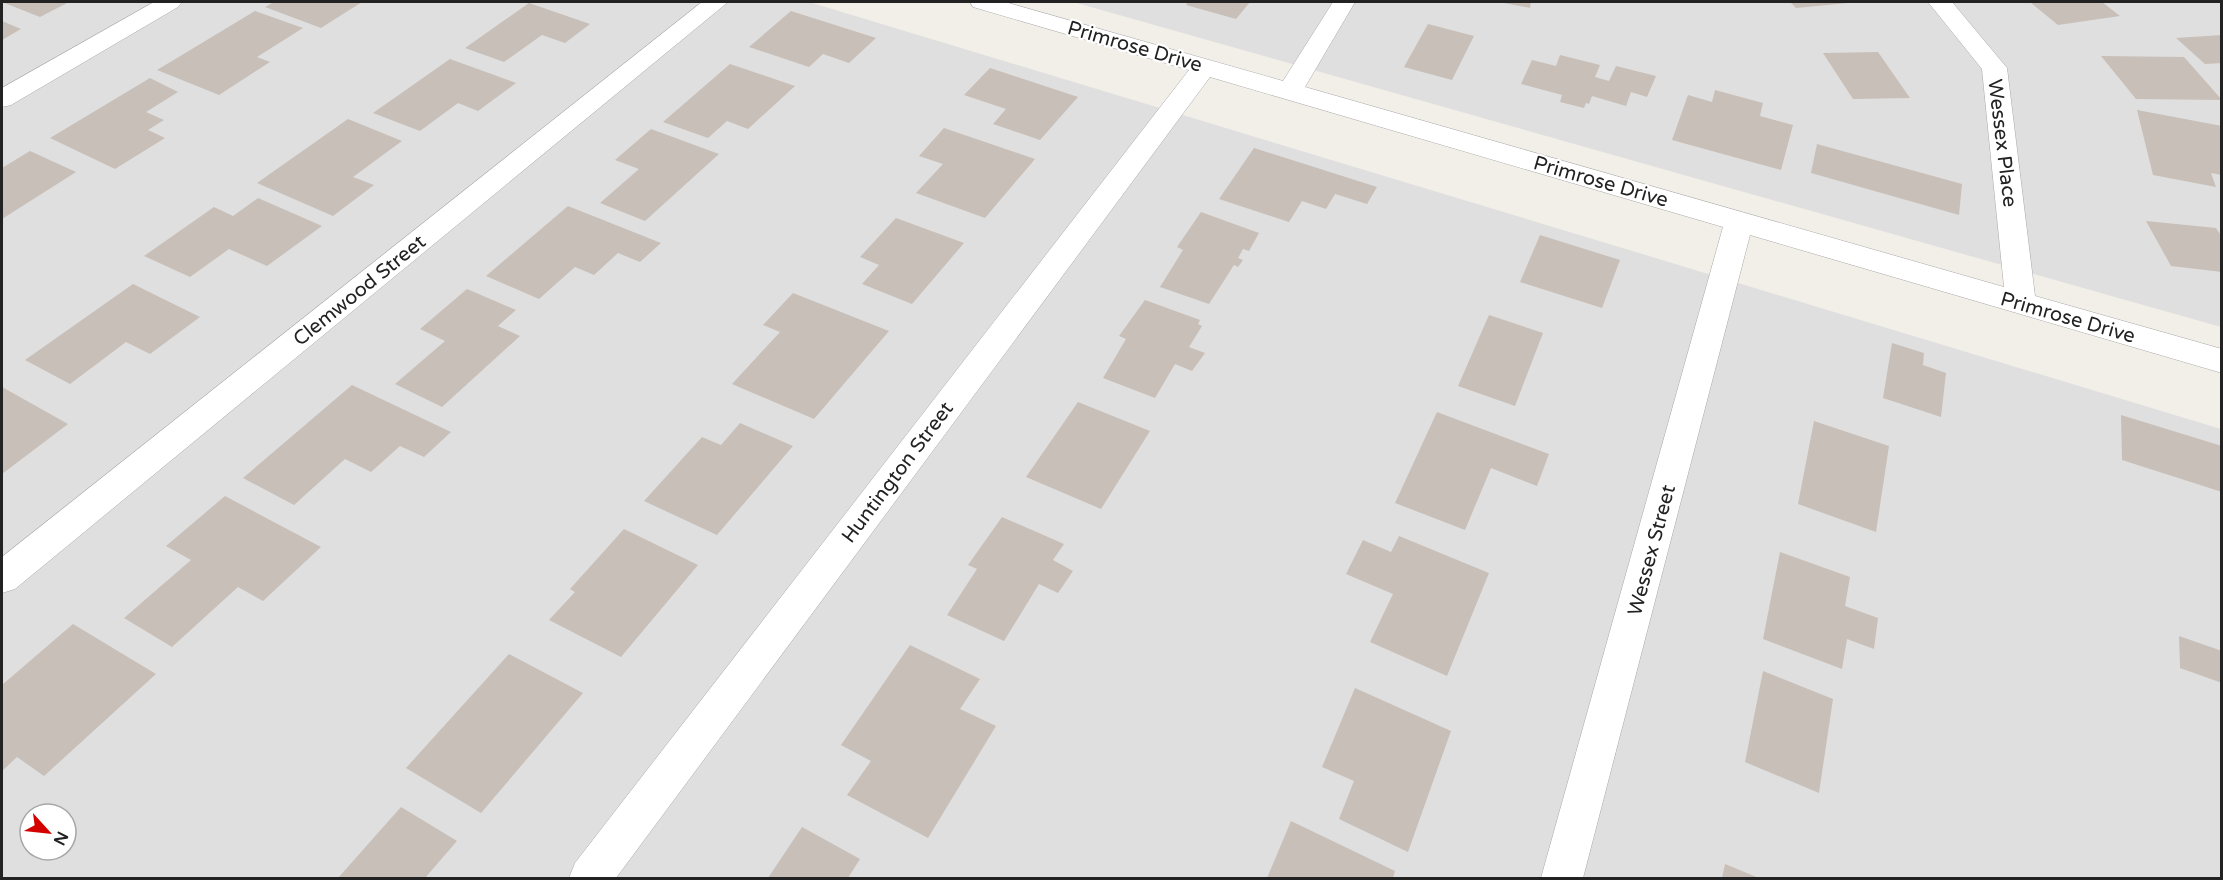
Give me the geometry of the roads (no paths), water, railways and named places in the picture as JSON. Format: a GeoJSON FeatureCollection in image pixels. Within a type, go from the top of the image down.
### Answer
{"type":"FeatureCollection","features":[{"type":"Feature","properties":{"kind":"street"},"geometry":{"type":"LineString","coordinates":[[2,99],[170,2]]}},
{"type":"Feature","properties":{"kind":"street","name":"Clemwood Street"},"geometry":{"type":"LineString","coordinates":[[2,578],[716,2]]}},
{"type":"Feature","properties":{"kind":"street","name":"Primrose Drive"},"geometry":{"type":"LineString","coordinates":[[981,2],[2222,361]]}},
{"type":"Feature","properties":{"kind":"street"},"geometry":{"type":"LineString","coordinates":[[1290,90],[1344,2]]}},
{"type":"Feature","properties":{"kind":"street","name":"Wessex Place"},"geometry":{"type":"LineString","coordinates":[[1940,2],[1994,68],[2021,303]]}},
{"type":"Feature","properties":{"kind":"street","name":"Huntington Street"},"geometry":{"type":"LineString","coordinates":[[590,879],[1205,66]]}},
{"type":"Feature","properties":{"kind":"street","name":"Wessex Street"},"geometry":{"type":"LineString","coordinates":[[1562,879],[1739,222]]}}]}
